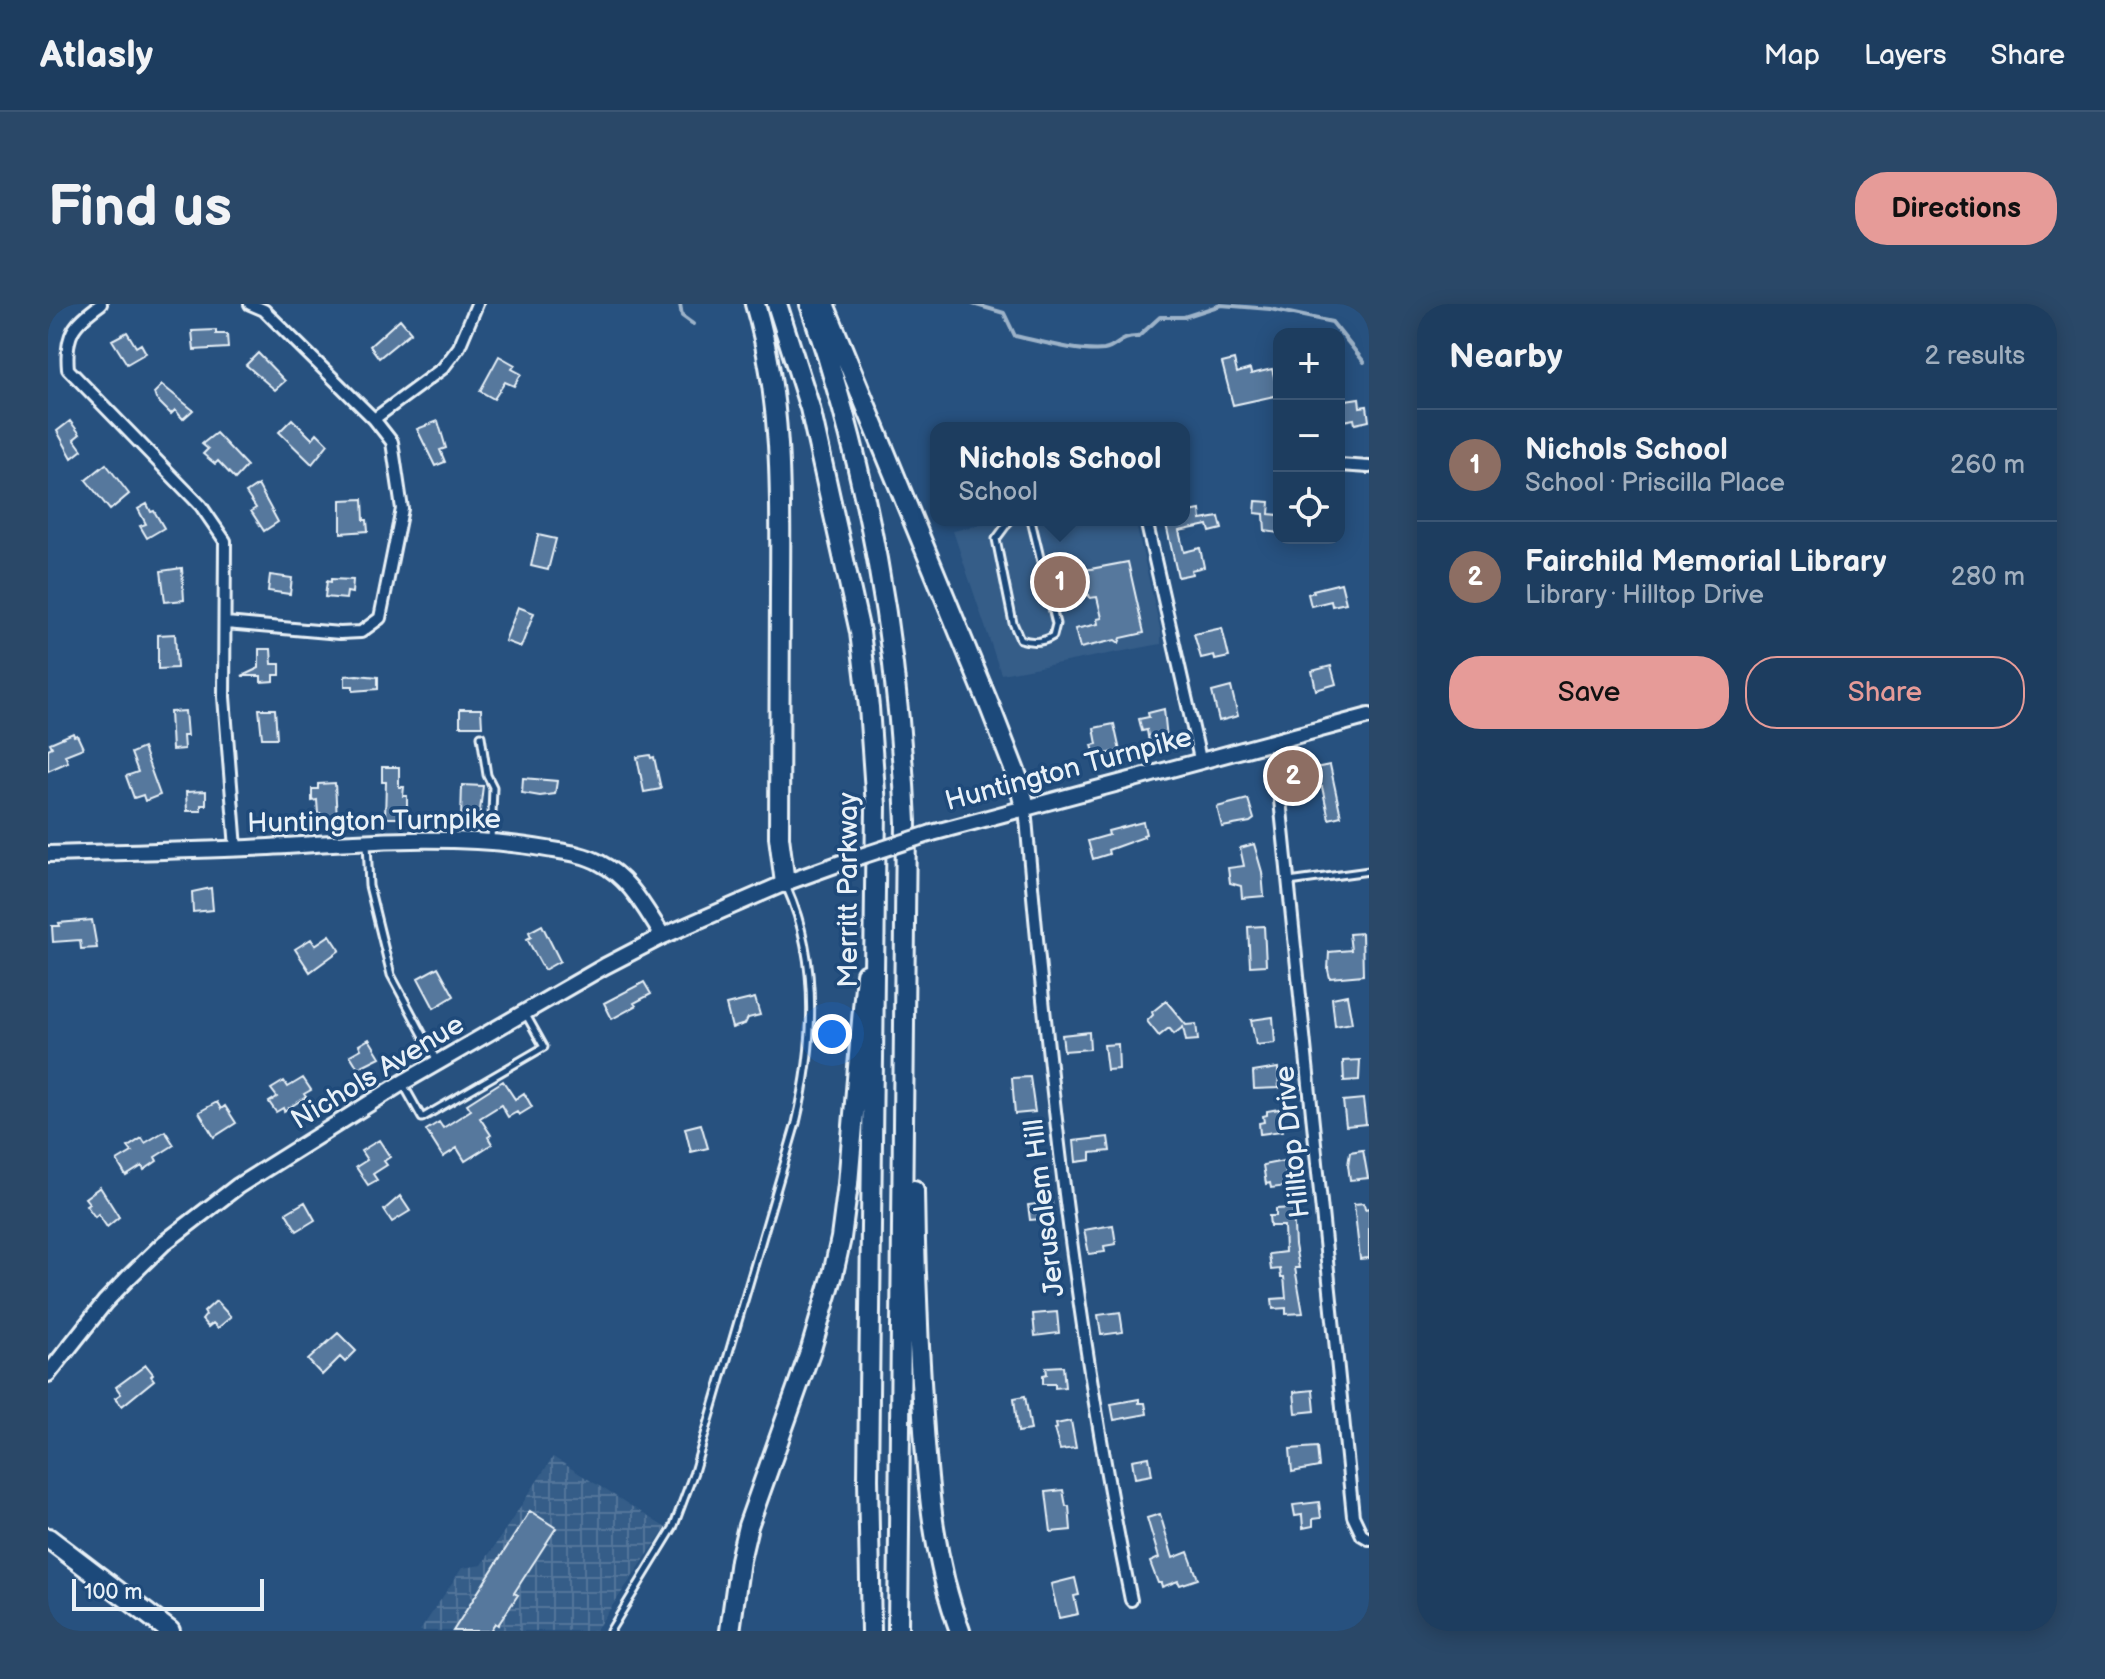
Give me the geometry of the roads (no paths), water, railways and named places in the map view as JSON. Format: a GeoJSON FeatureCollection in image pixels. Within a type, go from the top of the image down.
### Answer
{"type":"FeatureCollection","features":[{"type":"Feature","properties":{"kind":"highway"},"geometry":{"type":"LineString","coordinates":[[755,304],[775,407],[781,474],[779,837],[785,883]]}},
{"type":"Feature","properties":{"kind":"highway","name":"Merritt Parkway"},"geometry":{"type":"LineString","coordinates":[[777,304],[810,408],[860,632],[869,707],[876,806],[868,1479],[871,1631]]}},
{"type":"Feature","properties":{"kind":"highway","name":"Merritt Parkway"},"geometry":{"type":"LineString","coordinates":[[810,304],[837,381],[857,456],[876,547],[894,661],[902,742],[906,822],[898,1631]]}},
{"type":"Feature","properties":{"kind":"highway"},"geometry":{"type":"LineString","coordinates":[[824,304],[1018,779],[1025,807]]}},
{"type":"Feature","properties":{"kind":"highway"},"geometry":{"type":"LineString","coordinates":[[730,1631],[748,1526],[811,1349],[836,1262],[848,1184],[864,982],[876,929]]}},
{"type":"Feature","properties":{"kind":"highway"},"geometry":{"type":"LineString","coordinates":[[904,992],[913,1091],[915,1271],[928,1488],[939,1561],[960,1631]]}},
{"type":"Feature","properties":{"kind":"highway"},"geometry":{"type":"LineString","coordinates":[[48,1538],[170,1631]]}},
{"type":"Feature","properties":{"kind":"main road","name":"Huntington Turnpike"},"geometry":{"type":"LineString","coordinates":[[785,883],[932,833],[1369,716]]}},
{"type":"Feature","properties":{"kind":"main road","name":"Huntington Turnpike"},"geometry":{"type":"LineString","coordinates":[[48,854],[367,842],[491,842],[575,854],[600,863],[635,893],[663,936]]}},
{"type":"Feature","properties":{"kind":"main road","name":"Nichols Avenue"},"geometry":{"type":"LineString","coordinates":[[48,1374],[105,1302],[173,1236],[238,1186],[402,1083],[524,1012],[663,936],[785,883]]}},
{"type":"Feature","properties":{"kind":"street"},"geometry":{"type":"LineString","coordinates":[[101,304],[78,321],[66,345],[68,369],[201,506],[225,541],[224,697],[236,848]]}},
{"type":"Feature","properties":{"kind":"street"},"geometry":{"type":"LineString","coordinates":[[226,623],[361,632],[380,618],[402,509],[392,442],[374,419],[264,310],[250,304]]}},
{"type":"Feature","properties":{"kind":"street"},"geometry":{"type":"LineString","coordinates":[[374,419],[443,368],[459,347],[477,304]]}},
{"type":"Feature","properties":{"kind":"street"},"geometry":{"type":"LineString","coordinates":[[1345,465],[1369,467]]}},
{"type":"Feature","properties":{"kind":"street"},"geometry":{"type":"LineString","coordinates":[[1147,526],[1200,759]]}},
{"type":"Feature","properties":{"kind":"street","name":"Hilltop Drive"},"geometry":{"type":"LineString","coordinates":[[1274,741],[1353,1516],[1366,1537]]}},
{"type":"Feature","properties":{"kind":"street","name":"Jerusalem Hill"},"geometry":{"type":"LineString","coordinates":[[1025,807],[1042,996],[1083,1336],[1131,1600]]}},
{"type":"Feature","properties":{"kind":"lane"},"geometry":{"type":"LineString","coordinates":[[1006,526],[996,539],[1013,623],[1020,639],[1030,642],[1044,641],[1053,636],[1056,624],[1032,526]]}},
{"type":"Feature","properties":{"kind":"lane"},"geometry":{"type":"LineString","coordinates":[[481,736],[487,775],[493,787],[491,842]]}},
{"type":"Feature","properties":{"kind":"lane"},"geometry":{"type":"LineString","coordinates":[[367,842],[369,886],[391,975],[439,1063]]}},
{"type":"Feature","properties":{"kind":"lane"},"geometry":{"type":"LineString","coordinates":[[1289,882],[1369,871]]}},
{"type":"Feature","properties":{"kind":"lane"},"geometry":{"type":"LineString","coordinates":[[610,1631],[673,1528],[694,1472],[807,1076],[811,1008],[802,942],[785,883]]}},
{"type":"Feature","properties":{"kind":"lane"},"geometry":{"type":"LineString","coordinates":[[402,1083],[422,1118],[544,1047],[524,1012]]}},
{"type":"Feature","properties":{"kind":"waterway"},"geometry":{"type":"LineString","coordinates":[[680,304],[682,316],[693,324]]}},
{"type":"Feature","properties":{"kind":"waterway"},"geometry":{"type":"LineString","coordinates":[[973,304],[1004,313],[1015,336],[1084,350],[1104,350],[1127,338],[1138,337],[1160,317],[1184,317],[1221,305],[1270,309],[1332,322],[1364,362]]}},
{"type":"Feature","properties":{"kind":"place","name":"Nichols School"},"geometry":{"type":"Point","coordinates":[1060,582]}},
{"type":"Feature","properties":{"kind":"place","name":"Fairchild Memorial Library"},"geometry":{"type":"Point","coordinates":[1293,776]}}]}
